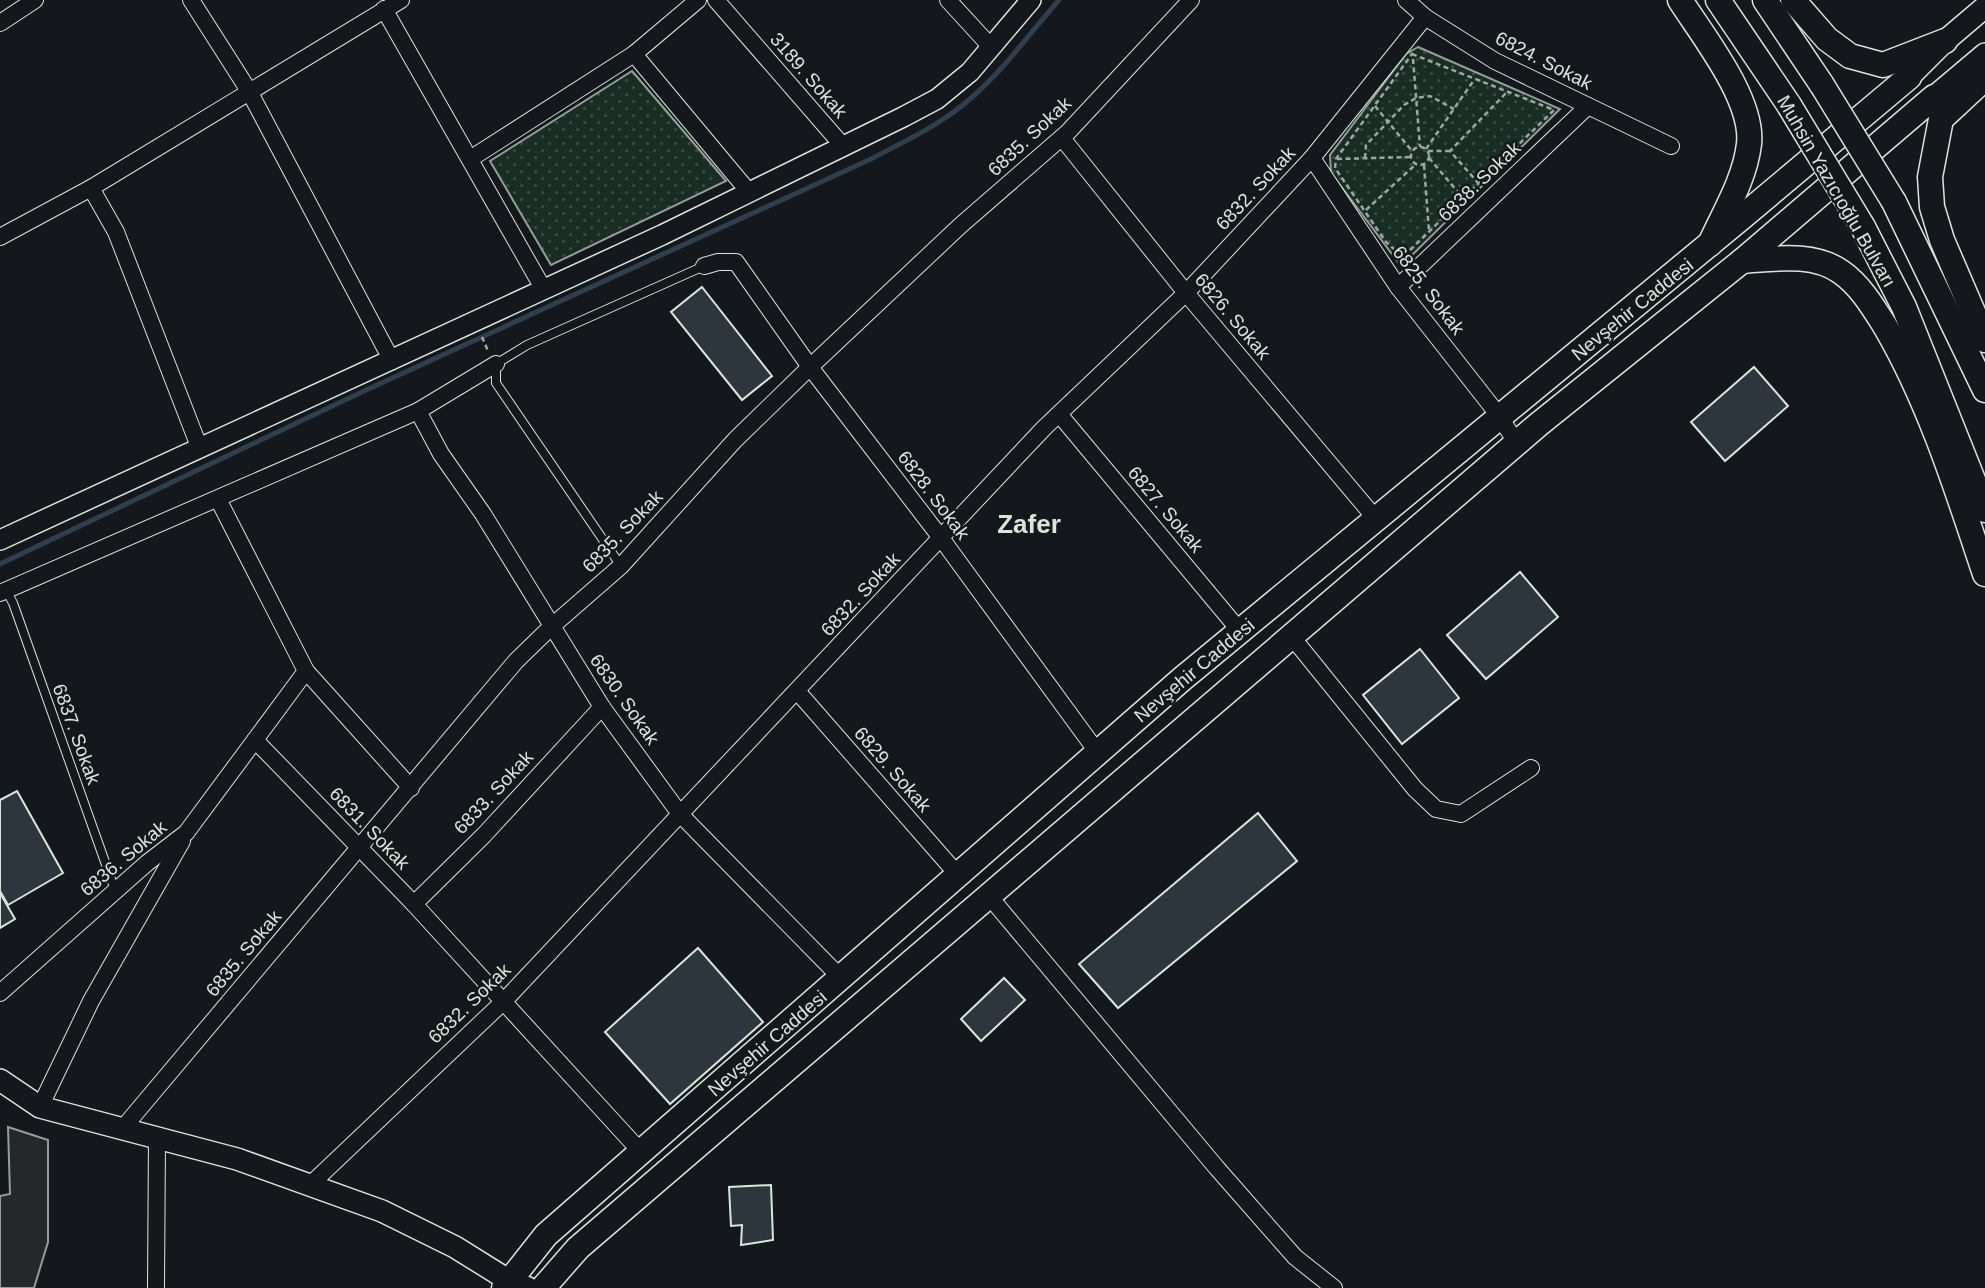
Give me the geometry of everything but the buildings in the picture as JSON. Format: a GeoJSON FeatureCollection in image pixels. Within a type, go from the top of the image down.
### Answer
{"type":"FeatureCollection","features":[{"type":"Feature","properties":{"kind":"main road"},"geometry":{"type":"LineString","coordinates":[[1680,0],[1744,104],[1749,142],[1742,174],[1710,244]]}},
{"type":"Feature","properties":{"kind":"main road","name":"Muhsin Yazıcıoğlu Bulvarı"},"geometry":{"type":"LineString","coordinates":[[1718,0],[1789,105],[1863,227],[1903,307],[1985,510]]}},
{"type":"Feature","properties":{"kind":"main road","name":"Muhsin Yazıcıoğlu Bulvarı"},"geometry":{"type":"LineString","coordinates":[[1765,0],[1822,85],[1894,202],[1985,390]]}},
{"type":"Feature","properties":{"kind":"main road"},"geometry":{"type":"LineString","coordinates":[[1793,0],[1827,39],[1850,56],[1883,65],[1945,41]]}},
{"type":"Feature","properties":{"kind":"main road"},"geometry":{"type":"LineString","coordinates":[[1909,77],[1985,7]]}},
{"type":"Feature","properties":{"kind":"main road"},"geometry":{"type":"LineString","coordinates":[[1934,97],[1985,54]]}},
{"type":"Feature","properties":{"kind":"main road","name":"Nevşehir Caddesi"},"geometry":{"type":"LineString","coordinates":[[513,1285],[546,1234],[1098,753],[1240,631],[1909,77]]}},
{"type":"Feature","properties":{"kind":"main road"},"geometry":{"type":"LineString","coordinates":[[1985,78],[1941,119],[1930,177],[1932,207],[1942,240],[1985,340]]}},
{"type":"Feature","properties":{"kind":"main road","name":"Nevşehir Caddesi"},"geometry":{"type":"LineString","coordinates":[[542,1288],[578,1248],[1292,636],[1517,444],[1742,261],[1934,97]]}},
{"type":"Feature","properties":{"kind":"main road"},"geometry":{"type":"LineString","coordinates":[[1742,261],[1803,258],[1841,271],[1870,300],[1904,358],[1950,469],[1985,574]]}},
{"type":"Feature","properties":{"kind":"main road"},"geometry":{"type":"LineString","coordinates":[[0,1080],[40,1107],[237,1159],[382,1211],[455,1248],[513,1285]]}},
{"type":"Feature","properties":{"kind":"street"},"geometry":{"type":"LineString","coordinates":[[0,23],[35,0]]}},
{"type":"Feature","properties":{"kind":"street"},"geometry":{"type":"LineString","coordinates":[[191,0],[249,91],[392,360]]}},
{"type":"Feature","properties":{"kind":"street"},"geometry":{"type":"LineString","coordinates":[[0,237],[91,188],[401,0]]}},
{"type":"Feature","properties":{"kind":"street"},"geometry":{"type":"LineString","coordinates":[[470,159],[634,54],[698,0]]}},
{"type":"Feature","properties":{"kind":"street","name":"3189. Sokak"},"geometry":{"type":"LineString","coordinates":[[716,0],[843,146]]}},
{"type":"Feature","properties":{"kind":"street"},"geometry":{"type":"LineString","coordinates":[[948,0],[991,47]]}},
{"type":"Feature","properties":{"kind":"street"},"geometry":{"type":"LineString","coordinates":[[0,540],[544,290],[937,99],[970,72],[1031,0]]}},
{"type":"Feature","properties":{"kind":"street","name":"6835. Sokak"},"geometry":{"type":"LineString","coordinates":[[123,1128],[516,661],[621,566],[735,440],[810,367],[961,225],[1062,138],[1191,0]]}},
{"type":"Feature","properties":{"kind":"street","name":"6824. Sokak"},"geometry":{"type":"LineString","coordinates":[[1406,0],[1425,18],[1495,61],[1671,146]]}},
{"type":"Feature","properties":{"kind":"street"},"geometry":{"type":"LineString","coordinates":[[384,9],[544,290]]}},
{"type":"Feature","properties":{"kind":"street","name":"6832. Sokak"},"geometry":{"type":"LineString","coordinates":[[310,1185],[503,1002],[1059,414],[1186,293],[1311,158],[1425,18]]}},
{"type":"Feature","properties":{"kind":"street"},"geometry":{"type":"LineString","coordinates":[[634,54],[749,192]]}},
{"type":"Feature","properties":{"kind":"street","name":"6838. Sokak"},"geometry":{"type":"LineString","coordinates":[[1398,287],[1588,106]]}},
{"type":"Feature","properties":{"kind":"street","name":"6826. Sokak"},"geometry":{"type":"LineString","coordinates":[[1062,138],[1186,293],[1376,519]]}},
{"type":"Feature","properties":{"kind":"street","name":"6825. Sokak"},"geometry":{"type":"LineString","coordinates":[[1311,158],[1398,287],[1500,417],[1517,444]]}},
{"type":"Feature","properties":{"kind":"street"},"geometry":{"type":"LineString","coordinates":[[91,188],[116,232],[200,449]]}},
{"type":"Feature","properties":{"kind":"street","name":"6828. Sokak"},"geometry":{"type":"LineString","coordinates":[[704,266],[718,262],[736,262],[810,367],[941,538],[1098,753]]}},
{"type":"Feature","properties":{"kind":"street"},"geometry":{"type":"LineString","coordinates":[[3,591],[418,411],[496,364]]}},
{"type":"Feature","properties":{"kind":"street","name":"6830. Sokak"},"geometry":{"type":"LineString","coordinates":[[418,411],[441,454],[483,514],[602,707],[681,814],[841,978]]}},
{"type":"Feature","properties":{"kind":"street","name":"6827. Sokak"},"geometry":{"type":"LineString","coordinates":[[1059,414],[1240,631]]}},
{"type":"Feature","properties":{"kind":"street"},"geometry":{"type":"LineString","coordinates":[[218,499],[306,671],[411,788]]}},
{"type":"Feature","properties":{"kind":"street"},"geometry":{"type":"LineString","coordinates":[[1292,636],[1415,789],[1436,809],[1461,814],[1531,768]]}},
{"type":"Feature","properties":{"kind":"street"},"geometry":{"type":"LineString","coordinates":[[255,740],[306,671]]}},
{"type":"Feature","properties":{"kind":"street","name":"6829. Sokak"},"geometry":{"type":"LineString","coordinates":[[797,691],[958,875]]}},
{"type":"Feature","properties":{"kind":"street","name":"6833. Sokak"},"geometry":{"type":"LineString","coordinates":[[414,904],[484,835],[602,707]]}},
{"type":"Feature","properties":{"kind":"street","name":"6836. Sokak"},"geometry":{"type":"LineString","coordinates":[[0,993],[115,890],[186,833],[255,740]]}},
{"type":"Feature","properties":{"kind":"street","name":"6831. Sokak"},"geometry":{"type":"LineString","coordinates":[[255,740],[360,846],[642,1153]]}},
{"type":"Feature","properties":{"kind":"street"},"geometry":{"type":"LineString","coordinates":[[40,1107],[91,1001],[186,833]]}},
{"type":"Feature","properties":{"kind":"street"},"geometry":{"type":"LineString","coordinates":[[989,896],[1216,1167],[1287,1247],[1334,1288]]}},
{"type":"Feature","properties":{"kind":"street"},"geometry":{"type":"LineString","coordinates":[[156,1288],[157,1137]]}},
{"type":"Feature","properties":{"kind":"lane"},"geometry":{"type":"LineString","coordinates":[[621,566],[495,383],[496,364],[527,345],[704,266]]}},
{"type":"Feature","properties":{"kind":"lane","name":"6837. Sokak"},"geometry":{"type":"LineString","coordinates":[[3,591],[13,603],[115,890]]}},
{"type":"Feature","properties":{"kind":"path"},"geometry":{"type":"LineString","coordinates":[[1412,54],[1554,110],[1404,257],[1386,242],[1335,168],[1336,159],[1412,54]]}},
{"type":"Feature","properties":{"kind":"path"},"geometry":{"type":"LineString","coordinates":[[1412,54],[1420,147]]}},
{"type":"Feature","properties":{"kind":"path"},"geometry":{"type":"LineString","coordinates":[[1464,198],[1429,158],[1427,150],[1475,79]]}},
{"type":"Feature","properties":{"kind":"path"},"geometry":{"type":"LineString","coordinates":[[1450,151],[1507,92]]}},
{"type":"Feature","properties":{"kind":"path"},"geometry":{"type":"LineString","coordinates":[[1365,158],[1366,145],[1404,105],[1416,97],[1430,96],[1454,109]]}},
{"type":"Feature","properties":{"kind":"path"},"geometry":{"type":"LineString","coordinates":[[1375,106],[1412,151]]}},
{"type":"Feature","properties":{"kind":"path"},"geometry":{"type":"LineString","coordinates":[[1410,158],[1412,151],[1420,147],[1450,151],[1479,184]]}},
{"type":"Feature","properties":{"kind":"path"},"geometry":{"type":"LineString","coordinates":[[1336,159],[1410,158]]}},
{"type":"Feature","properties":{"kind":"path"},"geometry":{"type":"LineString","coordinates":[[1410,158],[1415,165]]}},
{"type":"Feature","properties":{"kind":"path"},"geometry":{"type":"LineString","coordinates":[[1429,158],[1424,165],[1429,233]]}},
{"type":"Feature","properties":{"kind":"path"},"geometry":{"type":"LineString","coordinates":[[1364,211],[1415,165],[1424,165]]}},
{"type":"Feature","properties":{"kind":"green space"},"geometry":{"type":"Polygon","coordinates":[[[1418,47],[1560,109],[1401,266],[1331,173],[1330,155],[1406,54],[1418,47]]]}},
{"type":"Feature","properties":{"kind":"green space"},"geometry":{"type":"Polygon","coordinates":[[[632,71],[726,181],[551,265],[490,161],[632,71]]]}},
{"type":"Feature","properties":{"kind":"shaded area"},"geometry":{"type":"Polygon","coordinates":[[[8,1127],[48,1140],[48,1242],[34,1288],[0,1288],[0,1196],[10,1194],[8,1127]]]}},
{"type":"Feature","properties":{"kind":"waterway"},"geometry":{"type":"LineString","coordinates":[[0,564],[364,391],[871,159],[907,140],[942,120],[977,93],[1059,0]]}},
{"type":"Feature","properties":{"kind":"district","name":"Zafer"},"geometry":{"type":"Point","coordinates":[1029,524]}}]}
